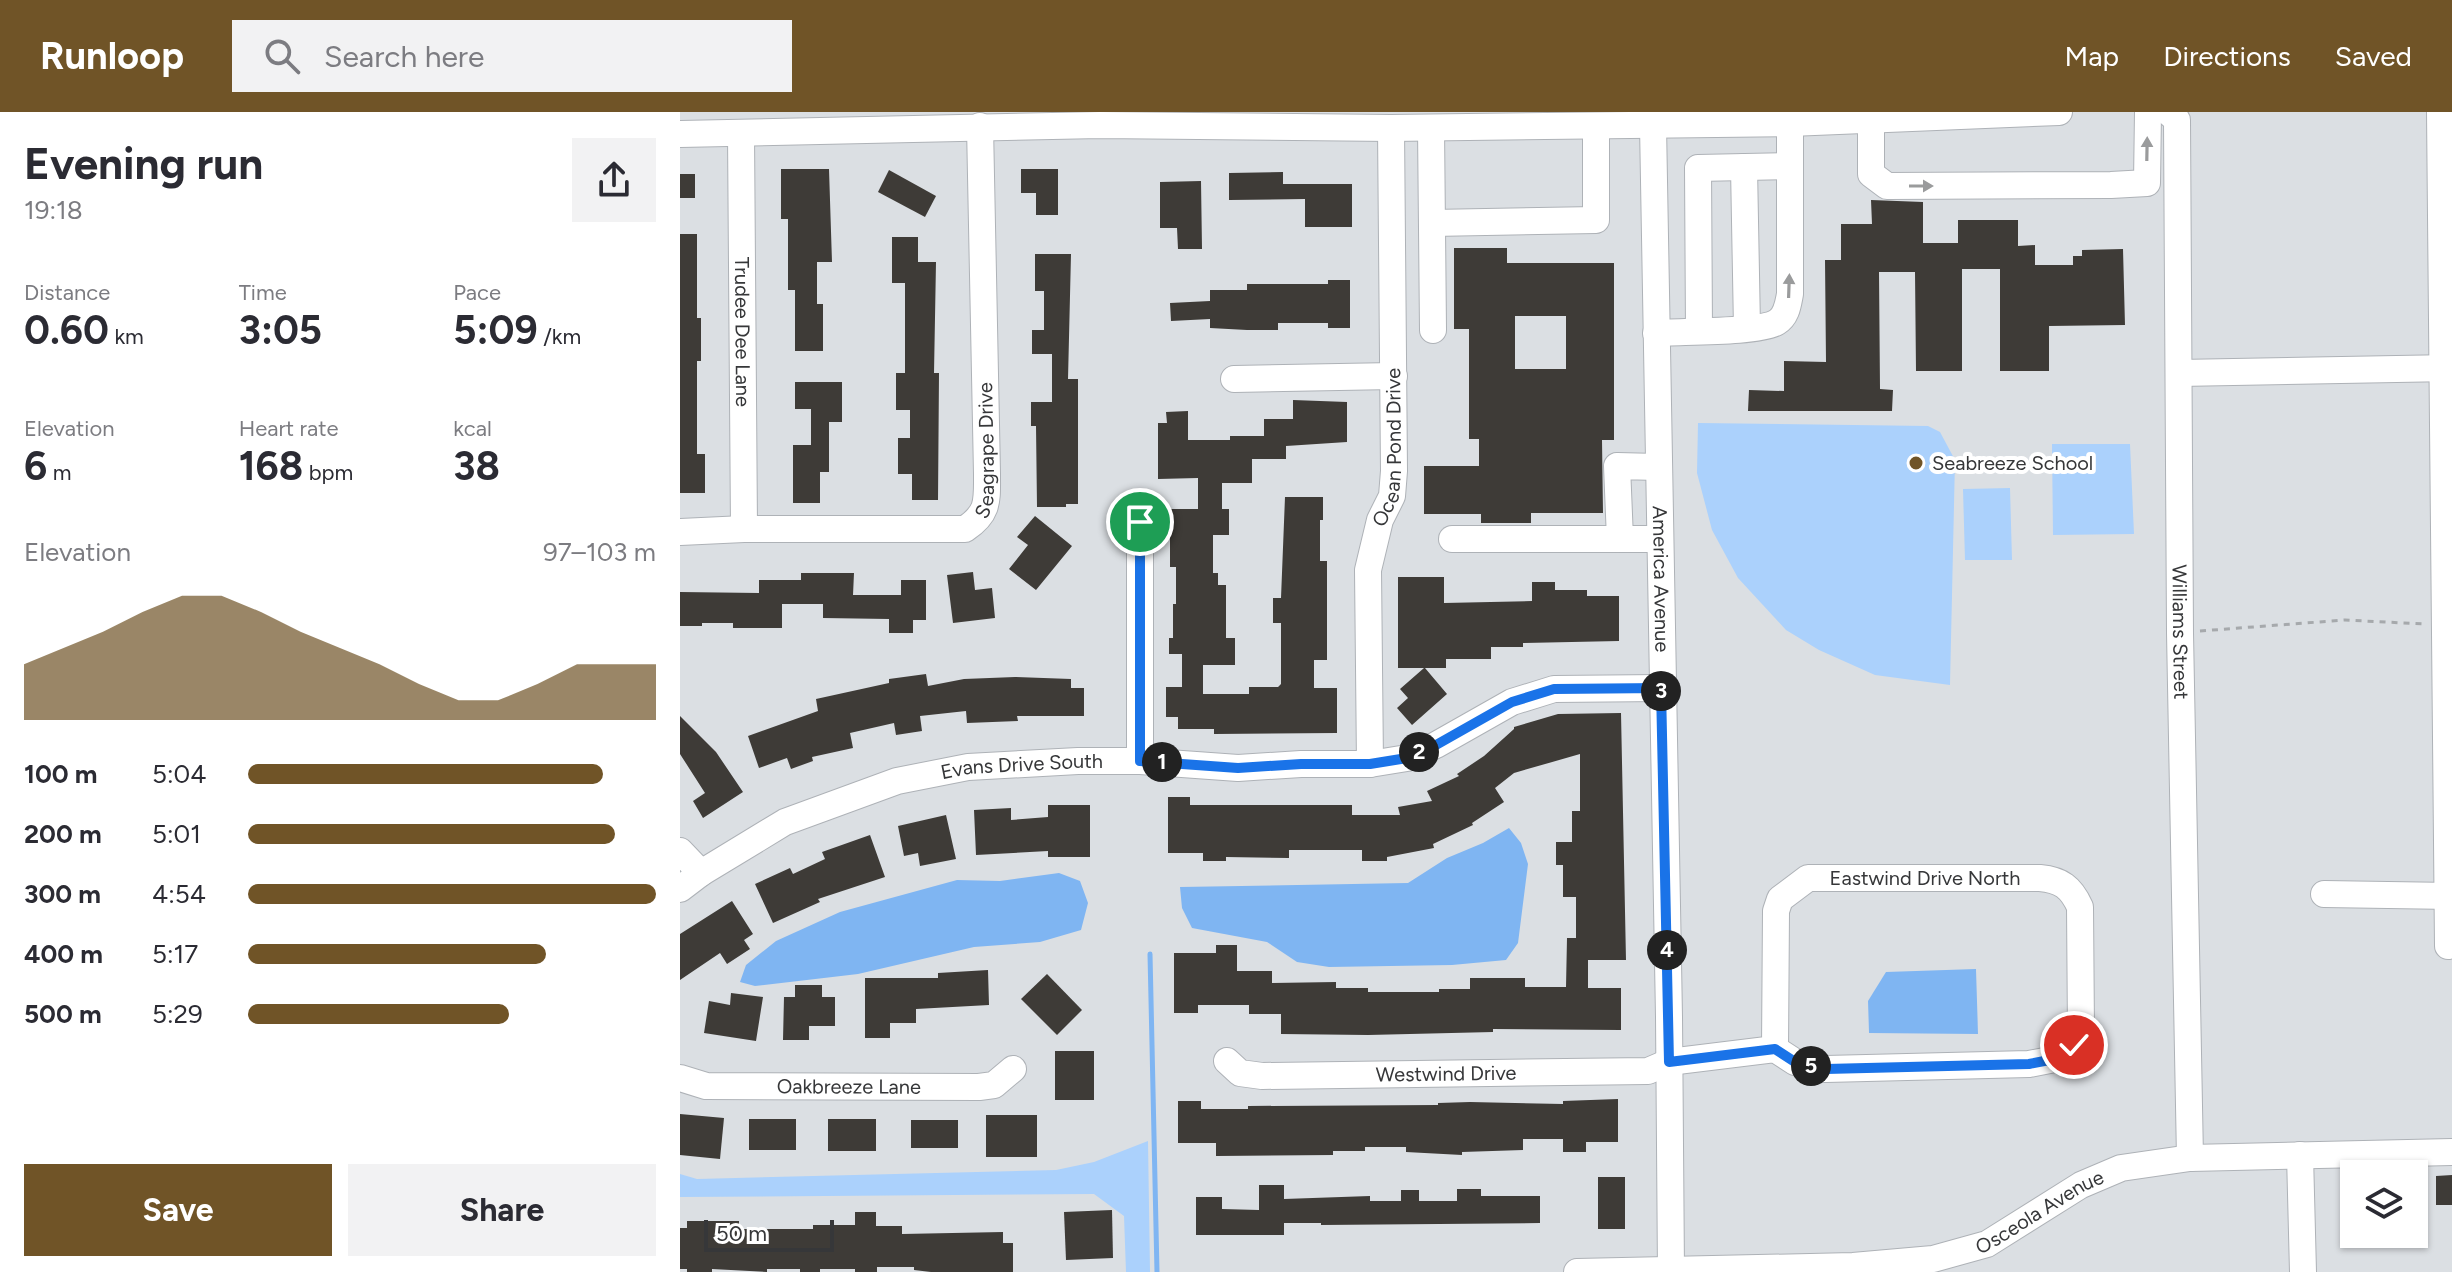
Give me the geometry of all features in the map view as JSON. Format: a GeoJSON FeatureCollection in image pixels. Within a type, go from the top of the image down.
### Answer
{"type":"FeatureCollection","features":[{"type":"Feature","properties":{"kind":"street"},"geometry":{"type":"LineString","coordinates":[[680,134],[980,126],[1100,118],[1431,128],[1653,125],[1790,118],[1871,122],[2059,112]]}},
{"type":"Feature","properties":{"kind":"street"},"geometry":{"type":"LineString","coordinates":[[1871,122],[1871,174],[1887,186],[2111,185],[2147,183],[2148,112]]}},
{"type":"Feature","properties":{"kind":"street","name":"Williams Street"},"geometry":{"type":"LineString","coordinates":[[2168,112],[2177,120],[2180,633],[2190,1158]]}},
{"type":"Feature","properties":{"kind":"street"},"geometry":{"type":"LineString","coordinates":[[2440,112],[2447,368],[2448,946]]}},
{"type":"Feature","properties":{"kind":"street"},"geometry":{"type":"LineString","coordinates":[[1656,323],[1699,321],[1747,328],[1777,322],[1787,311],[1790,294],[1790,118]]}},
{"type":"Feature","properties":{"kind":"street","name":"America Avenue"},"geometry":{"type":"LineString","coordinates":[[1653,125],[1670,1270]]}},
{"type":"Feature","properties":{"kind":"street","name":"Seagrape Drive"},"geometry":{"type":"LineString","coordinates":[[680,532],[965,529],[978,520],[986,506],[987,474],[980,126]]}},
{"type":"Feature","properties":{"kind":"street"},"geometry":{"type":"LineString","coordinates":[[1432,223],[1596,220],[1596,126]]}},
{"type":"Feature","properties":{"kind":"street","name":"Ocean Pond Drive"},"geometry":{"type":"LineString","coordinates":[[1370,764],[1368,570],[1373,542],[1392,496],[1391,128]]}},
{"type":"Feature","properties":{"kind":"street"},"geometry":{"type":"LineString","coordinates":[[1431,128],[1433,330]]}},
{"type":"Feature","properties":{"kind":"street","name":"Trudee Dee Lane"},"geometry":{"type":"LineString","coordinates":[[741,134],[744,529]]}},
{"type":"Feature","properties":{"kind":"street"},"geometry":{"type":"LineString","coordinates":[[1699,321],[1698,168],[1790,166]]}},
{"type":"Feature","properties":{"kind":"street"},"geometry":{"type":"LineString","coordinates":[[1744,167],[1747,328]]}},
{"type":"Feature","properties":{"kind":"street"},"geometry":{"type":"LineString","coordinates":[[2179,373],[2447,368]]}},
{"type":"Feature","properties":{"kind":"street"},"geometry":{"type":"LineString","coordinates":[[1234,379],[1394,376]]}},
{"type":"Feature","properties":{"kind":"street"},"geometry":{"type":"LineString","coordinates":[[1620,539],[1617,466],[1658,467]]}},
{"type":"Feature","properties":{"kind":"street"},"geometry":{"type":"LineString","coordinates":[[1140,522],[1140,761]]}},
{"type":"Feature","properties":{"kind":"street"},"geometry":{"type":"LineString","coordinates":[[1452,539],[1659,539]]}},
{"type":"Feature","properties":{"kind":"street","name":"Evans Drive South"},"geometry":{"type":"LineString","coordinates":[[690,881],[785,822],[897,781],[968,767],[1140,761],[1238,768],[1370,764],[1407,758],[1512,702],[1554,689],[1661,688]]}},
{"type":"Feature","properties":{"kind":"street"},"geometry":{"type":"LineString","coordinates":[[680,851],[690,881]]}},
{"type":"Feature","properties":{"kind":"street","name":"Eastwind Drive North"},"geometry":{"type":"LineString","coordinates":[[1808,878],[2058,880],[2073,892],[2080,907],[2081,1032],[2065,1057],[2041,1062],[1826,1069],[1795,1062],[1775,1049],[1776,911],[1780,899],[1808,878]]}},
{"type":"Feature","properties":{"kind":"street"},"geometry":{"type":"LineString","coordinates":[[2324,894],[2450,896]]}},
{"type":"Feature","properties":{"kind":"street","name":"Westwind Drive"},"geometry":{"type":"LineString","coordinates":[[1227,1061],[1240,1073],[1262,1076],[1648,1071],[1669,1062],[1775,1049]]}},
{"type":"Feature","properties":{"kind":"street","name":"Oakbreeze Lane"},"geometry":{"type":"LineString","coordinates":[[680,1078],[706,1086],[979,1087],[994,1085],[1013,1069]]}},
{"type":"Feature","properties":{"kind":"street","name":"Osceola Avenue"},"geometry":{"type":"LineString","coordinates":[[1577,1272],[1853,1266],[1933,1259],[1987,1244],[2081,1185],[2121,1168],[2190,1158],[2452,1152]]}},
{"type":"Feature","properties":{"kind":"street"},"geometry":{"type":"LineString","coordinates":[[2300,1155],[2303,1272]]}},
{"type":"Feature","properties":{"kind":"path"},"geometry":{"type":"LineString","coordinates":[[2180,633],[2345,620],[2447,628]]}},
{"type":"Feature","properties":{"kind":"shaded area"},"geometry":{"type":"Polygon","coordinates":[[[1698,423],[1928,426],[1940,432],[1955,460],[1950,685],[1875,675],[1819,650],[1786,630],[1738,578],[1712,530],[1697,473],[1698,423]]]}},
{"type":"Feature","properties":{"kind":"shaded area"},"geometry":{"type":"Polygon","coordinates":[[[2052,444],[2130,444],[2134,534],[2053,535],[2052,444]]]}},
{"type":"Feature","properties":{"kind":"shaded area"},"geometry":{"type":"Polygon","coordinates":[[[2010,488],[2012,560],[1965,560],[1963,489],[2010,488]]]}},
{"type":"Feature","properties":{"kind":"shaded area"},"geometry":{"type":"Polygon","coordinates":[[[1509,828],[1521,843],[1528,864],[1518,943],[1506,960],[1452,965],[1329,967],[1297,962],[1267,942],[1192,928],[1182,908],[1180,887],[1408,883],[1447,858],[1509,828]]]}},
{"type":"Feature","properties":{"kind":"shaded area"},"geometry":{"type":"Polygon","coordinates":[[[1059,873],[1080,881],[1088,903],[1081,930],[1040,942],[974,947],[858,974],[755,986],[740,982],[746,965],[776,941],[840,912],[957,880],[1000,881],[1059,873]]]}},
{"type":"Feature","properties":{"kind":"shaded area"},"geometry":{"type":"Polygon","coordinates":[[[1976,969],[1978,1034],[1869,1033],[1868,1001],[1886,972],[1976,969]]]}},
{"type":"Feature","properties":{"kind":"shaded area"},"geometry":{"type":"Polygon","coordinates":[[[1148,1141],[1150,1272],[1126,1272],[1124,1216],[1094,1194],[680,1197],[680,1174],[697,1179],[1056,1170],[1094,1162],[1148,1141]]]}},
{"type":"Feature","properties":{"kind":"building"},"geometry":{"type":"Polygon","coordinates":[[[781,169],[829,169],[832,262],[817,262],[817,304],[823,304],[823,351],[795,351],[795,290],[788,290],[788,219],[781,219],[781,169]]]}},
{"type":"Feature","properties":{"kind":"building"},"geometry":{"type":"Polygon","coordinates":[[[1021,169],[1058,169],[1058,215],[1036,215],[1036,193],[1021,193],[1021,169]]]}},
{"type":"Feature","properties":{"kind":"building"},"geometry":{"type":"Polygon","coordinates":[[[889,170],[936,196],[925,217],[878,192],[889,170]]]}},
{"type":"Feature","properties":{"kind":"building"},"geometry":{"type":"Polygon","coordinates":[[[1283,172],[1283,184],[1352,184],[1352,227],[1305,227],[1305,199],[1229,200],[1229,173],[1283,172]]]}},
{"type":"Feature","properties":{"kind":"building"},"geometry":{"type":"Polygon","coordinates":[[[680,174],[695,174],[695,198],[680,198],[680,174]]]}},
{"type":"Feature","properties":{"kind":"building"},"geometry":{"type":"Polygon","coordinates":[[[1201,181],[1202,249],[1178,249],[1177,228],[1160,228],[1160,182],[1201,181]]]}},
{"type":"Feature","properties":{"kind":"building"},"geometry":{"type":"Polygon","coordinates":[[[1871,200],[1923,202],[1923,243],[1958,243],[1958,220],[2018,220],[2018,246],[2035,245],[2035,265],[2073,265],[2073,256],[2082,256],[2082,250],[2123,249],[2125,325],[2049,326],[2049,371],[2000,371],[2000,269],[1962,269],[1962,371],[1916,371],[1915,272],[1879,272],[1880,389],[1893,390],[1892,411],[1748,411],[1749,390],[1784,391],[1784,361],[1826,362],[1825,260],[1841,260],[1841,224],[1872,224],[1871,200]]]}},
{"type":"Feature","properties":{"kind":"building"},"geometry":{"type":"Polygon","coordinates":[[[680,234],[697,234],[697,318],[701,318],[701,361],[697,361],[697,454],[705,454],[705,493],[680,493],[680,234]]]}},
{"type":"Feature","properties":{"kind":"building"},"geometry":{"type":"Polygon","coordinates":[[[892,237],[918,237],[918,262],[936,262],[934,373],[939,373],[938,500],[912,500],[912,474],[898,474],[898,438],[910,438],[910,410],[896,410],[896,373],[905,373],[905,283],[892,283],[892,237]]]}},
{"type":"Feature","properties":{"kind":"building"},"geometry":{"type":"Polygon","coordinates":[[[1454,248],[1507,248],[1507,263],[1614,263],[1614,440],[1602,440],[1603,513],[1531,513],[1531,523],[1481,523],[1481,514],[1424,514],[1424,466],[1479,466],[1479,439],[1469,439],[1469,329],[1454,329],[1454,248]],[[1515,316],[1515,369],[1566,369],[1566,316],[1515,316]]]}},
{"type":"Feature","properties":{"kind":"building"},"geometry":{"type":"Polygon","coordinates":[[[1035,254],[1071,254],[1068,379],[1078,379],[1078,504],[1066,504],[1066,507],[1037,507],[1036,426],[1031,426],[1031,402],[1052,402],[1052,354],[1032,354],[1032,330],[1044,330],[1044,291],[1035,291],[1035,254]]]}},
{"type":"Feature","properties":{"kind":"building"},"geometry":{"type":"Polygon","coordinates":[[[1328,280],[1350,280],[1350,328],[1328,328],[1328,323],[1278,323],[1278,330],[1247,330],[1210,328],[1210,319],[1171,321],[1170,303],[1210,301],[1210,290],[1247,290],[1247,284],[1328,284],[1328,280]]]}},
{"type":"Feature","properties":{"kind":"building"},"geometry":{"type":"Polygon","coordinates":[[[795,382],[842,382],[842,422],[829,422],[829,472],[820,472],[820,503],[793,503],[793,445],[811,445],[811,409],[795,409],[795,382]]]}},
{"type":"Feature","properties":{"kind":"building"},"geometry":{"type":"Polygon","coordinates":[[[1293,400],[1347,402],[1347,442],[1286,446],[1286,459],[1252,459],[1252,483],[1222,483],[1222,509],[1229,509],[1229,535],[1213,535],[1213,573],[1218,573],[1218,585],[1226,585],[1226,638],[1235,638],[1235,665],[1203,665],[1203,694],[1249,694],[1249,687],[1278,687],[1281,684],[1281,623],[1273,623],[1273,598],[1281,598],[1285,497],[1323,497],[1320,561],[1327,561],[1327,660],[1314,660],[1314,688],[1337,688],[1337,733],[1214,734],[1214,729],[1178,729],[1178,717],[1166,717],[1166,687],[1182,687],[1182,654],[1169,654],[1169,638],[1173,638],[1173,604],[1176,604],[1176,567],[1170,567],[1170,509],[1198,509],[1198,478],[1158,479],[1158,423],[1167,423],[1166,412],[1188,411],[1188,440],[1264,436],[1264,419],[1293,419],[1293,400]]]}},
{"type":"Feature","properties":{"kind":"building"},"geometry":{"type":"Polygon","coordinates":[[[1035,516],[1072,546],[1036,590],[1009,569],[1028,545],[1017,537],[1035,516]]]}},
{"type":"Feature","properties":{"kind":"building"},"geometry":{"type":"Polygon","coordinates":[[[973,572],[975,590],[992,588],[995,618],[953,623],[947,575],[973,572]]]}},
{"type":"Feature","properties":{"kind":"building"},"geometry":{"type":"Polygon","coordinates":[[[801,573],[854,573],[853,595],[901,595],[901,580],[926,580],[926,620],[913,620],[913,633],[889,633],[889,619],[823,618],[823,604],[782,604],[782,628],[733,628],[733,623],[680,626],[680,592],[759,593],[759,580],[801,580],[801,573]]]}},
{"type":"Feature","properties":{"kind":"building"},"geometry":{"type":"Polygon","coordinates":[[[1398,577],[1444,577],[1444,603],[1532,601],[1532,582],[1555,582],[1555,590],[1587,590],[1587,596],[1619,596],[1619,641],[1523,643],[1523,647],[1491,647],[1491,659],[1446,659],[1446,668],[1425,668],[1447,694],[1412,725],[1397,708],[1408,698],[1400,689],[1424,668],[1398,668],[1398,577]]]}},
{"type":"Feature","properties":{"kind":"building"},"geometry":{"type":"Polygon","coordinates":[[[926,674],[928,686],[964,679],[1071,679],[1071,688],[1084,688],[1084,716],[1017,716],[1018,721],[967,723],[966,711],[920,716],[922,731],[896,735],[894,723],[850,733],[853,748],[812,757],[813,761],[791,769],[787,758],[759,768],[748,736],[818,711],[816,699],[889,683],[889,679],[926,674]]]}},
{"type":"Feature","properties":{"kind":"building"},"geometry":{"type":"Polygon","coordinates":[[[1621,713],[1626,960],[1588,960],[1588,988],[1621,988],[1621,1030],[1493,1029],[1493,1032],[1368,1035],[1281,1034],[1281,1014],[1249,1014],[1249,1005],[1198,1005],[1198,1013],[1174,1013],[1174,953],[1216,953],[1216,945],[1237,945],[1237,971],[1272,971],[1272,983],[1336,982],[1336,988],[1368,988],[1368,992],[1439,992],[1439,989],[1470,989],[1470,978],[1525,978],[1525,987],[1566,987],[1567,938],[1576,938],[1576,897],[1563,897],[1563,865],[1556,865],[1556,842],[1572,842],[1572,811],[1580,811],[1580,754],[1514,773],[1495,788],[1504,802],[1473,825],[1433,844],[1434,848],[1387,857],[1387,861],[1362,861],[1362,850],[1289,850],[1289,858],[1226,857],[1226,861],[1203,861],[1203,853],[1168,853],[1168,797],[1190,797],[1190,805],[1352,805],[1352,815],[1400,815],[1398,807],[1432,801],[1427,791],[1459,776],[1457,774],[1484,756],[1514,727],[1558,714],[1621,713]]]}},
{"type":"Feature","properties":{"kind":"building"},"geometry":{"type":"Polygon","coordinates":[[[680,716],[716,752],[743,792],[703,818],[693,801],[705,793],[680,754],[680,716]]]}},
{"type":"Feature","properties":{"kind":"building"},"geometry":{"type":"Polygon","coordinates":[[[1048,805],[1090,805],[1090,857],[1048,857],[1048,851],[976,855],[974,810],[1011,808],[1011,820],[1048,817],[1048,805]]]}},
{"type":"Feature","properties":{"kind":"building"},"geometry":{"type":"Polygon","coordinates":[[[946,815],[956,859],[920,866],[918,853],[904,856],[898,826],[946,815]]]}},
{"type":"Feature","properties":{"kind":"building"},"geometry":{"type":"Polygon","coordinates":[[[870,835],[885,877],[818,899],[820,902],[773,923],[755,884],[790,868],[793,874],[825,859],[822,852],[870,835]]]}},
{"type":"Feature","properties":{"kind":"building"},"geometry":{"type":"Polygon","coordinates":[[[732,901],[753,934],[744,940],[750,949],[727,964],[720,953],[680,980],[680,934],[732,901]]]}},
{"type":"Feature","properties":{"kind":"building"},"geometry":{"type":"Polygon","coordinates":[[[988,970],[989,1005],[916,1009],[916,1023],[890,1023],[890,1038],[865,1038],[865,978],[938,978],[938,973],[988,970]]]}},
{"type":"Feature","properties":{"kind":"building"},"geometry":{"type":"Polygon","coordinates":[[[1047,974],[1082,1010],[1057,1035],[1021,999],[1047,974]]]}},
{"type":"Feature","properties":{"kind":"building"},"geometry":{"type":"Polygon","coordinates":[[[795,985],[822,985],[822,997],[835,997],[835,1026],[809,1026],[809,1040],[783,1040],[784,997],[795,997],[795,985]]]}},
{"type":"Feature","properties":{"kind":"building"},"geometry":{"type":"Polygon","coordinates":[[[731,993],[763,997],[756,1041],[704,1033],[709,1001],[730,1005],[731,993]]]}},
{"type":"Feature","properties":{"kind":"building"},"geometry":{"type":"Polygon","coordinates":[[[1055,1051],[1094,1051],[1094,1100],[1055,1100],[1055,1051]]]}},
{"type":"Feature","properties":{"kind":"building"},"geometry":{"type":"Polygon","coordinates":[[[1618,1099],[1618,1142],[1586,1142],[1586,1152],[1563,1152],[1563,1139],[1523,1139],[1523,1150],[1462,1152],[1462,1155],[1406,1152],[1406,1147],[1365,1147],[1365,1151],[1333,1151],[1333,1155],[1216,1156],[1216,1143],[1178,1143],[1178,1101],[1201,1101],[1201,1109],[1248,1109],[1248,1106],[1438,1105],[1470,1102],[1563,1104],[1563,1101],[1618,1099]]]}},
{"type":"Feature","properties":{"kind":"building"},"geometry":{"type":"Polygon","coordinates":[[[680,1114],[724,1118],[720,1159],[680,1155],[680,1114]]]}},
{"type":"Feature","properties":{"kind":"building"},"geometry":{"type":"Polygon","coordinates":[[[986,1115],[1037,1115],[1037,1157],[986,1157],[986,1115]]]}},
{"type":"Feature","properties":{"kind":"building"},"geometry":{"type":"Polygon","coordinates":[[[749,1119],[796,1119],[796,1150],[749,1150],[749,1119]]]}},
{"type":"Feature","properties":{"kind":"building"},"geometry":{"type":"Polygon","coordinates":[[[828,1119],[876,1119],[876,1151],[828,1151],[828,1119]]]}},
{"type":"Feature","properties":{"kind":"building"},"geometry":{"type":"Polygon","coordinates":[[[911,1120],[958,1120],[958,1148],[911,1148],[911,1120]]]}},
{"type":"Feature","properties":{"kind":"building"},"geometry":{"type":"Polygon","coordinates":[[[2452,1175],[2452,1205],[2436,1205],[2436,1176],[2452,1175]]]}},
{"type":"Feature","properties":{"kind":"building"},"geometry":{"type":"Polygon","coordinates":[[[1598,1177],[1625,1177],[1625,1229],[1598,1229],[1598,1177]]]}},
{"type":"Feature","properties":{"kind":"building"},"geometry":{"type":"Polygon","coordinates":[[[1259,1185],[1284,1185],[1284,1199],[1370,1196],[1370,1201],[1401,1201],[1401,1190],[1419,1190],[1419,1201],[1457,1201],[1457,1189],[1481,1189],[1481,1196],[1540,1196],[1540,1223],[1284,1223],[1284,1235],[1196,1235],[1196,1197],[1222,1197],[1222,1209],[1259,1210],[1259,1185]]]}},
{"type":"Feature","properties":{"kind":"building"},"geometry":{"type":"Polygon","coordinates":[[[1112,1210],[1113,1258],[1066,1260],[1064,1212],[1112,1210]]]}},
{"type":"Feature","properties":{"kind":"building"},"geometry":{"type":"Polygon","coordinates":[[[855,1212],[876,1212],[876,1226],[902,1226],[902,1234],[1003,1232],[1003,1243],[1013,1243],[1013,1272],[931,1272],[914,1270],[914,1267],[877,1267],[877,1272],[855,1272],[855,1269],[800,1272],[800,1269],[767,1269],[767,1272],[712,1269],[712,1272],[687,1272],[687,1269],[680,1269],[680,1228],[687,1228],[687,1221],[739,1221],[739,1229],[813,1229],[813,1225],[855,1225],[855,1212]]]}},
{"type":"Feature","properties":{"kind":"waterway"},"geometry":{"type":"LineString","coordinates":[[1150,954],[1157,1272]]}},
{"type":"Feature","properties":{"kind":"place","name":"Seabreeze School"},"geometry":{"type":"Point","coordinates":[1916,463]}},
{"type":"Feature","properties":{"kind":"route"},"geometry":{"type":"LineString","coordinates":[[1140,522],[1140,761],[1238,768],[1370,764],[1407,758],[1512,702],[1554,689],[1661,688],[1669,1062],[1775,1049],[1795,1062],[1826,1069],[2029,1064],[2065,1057],[2074,1045]]}}]}
